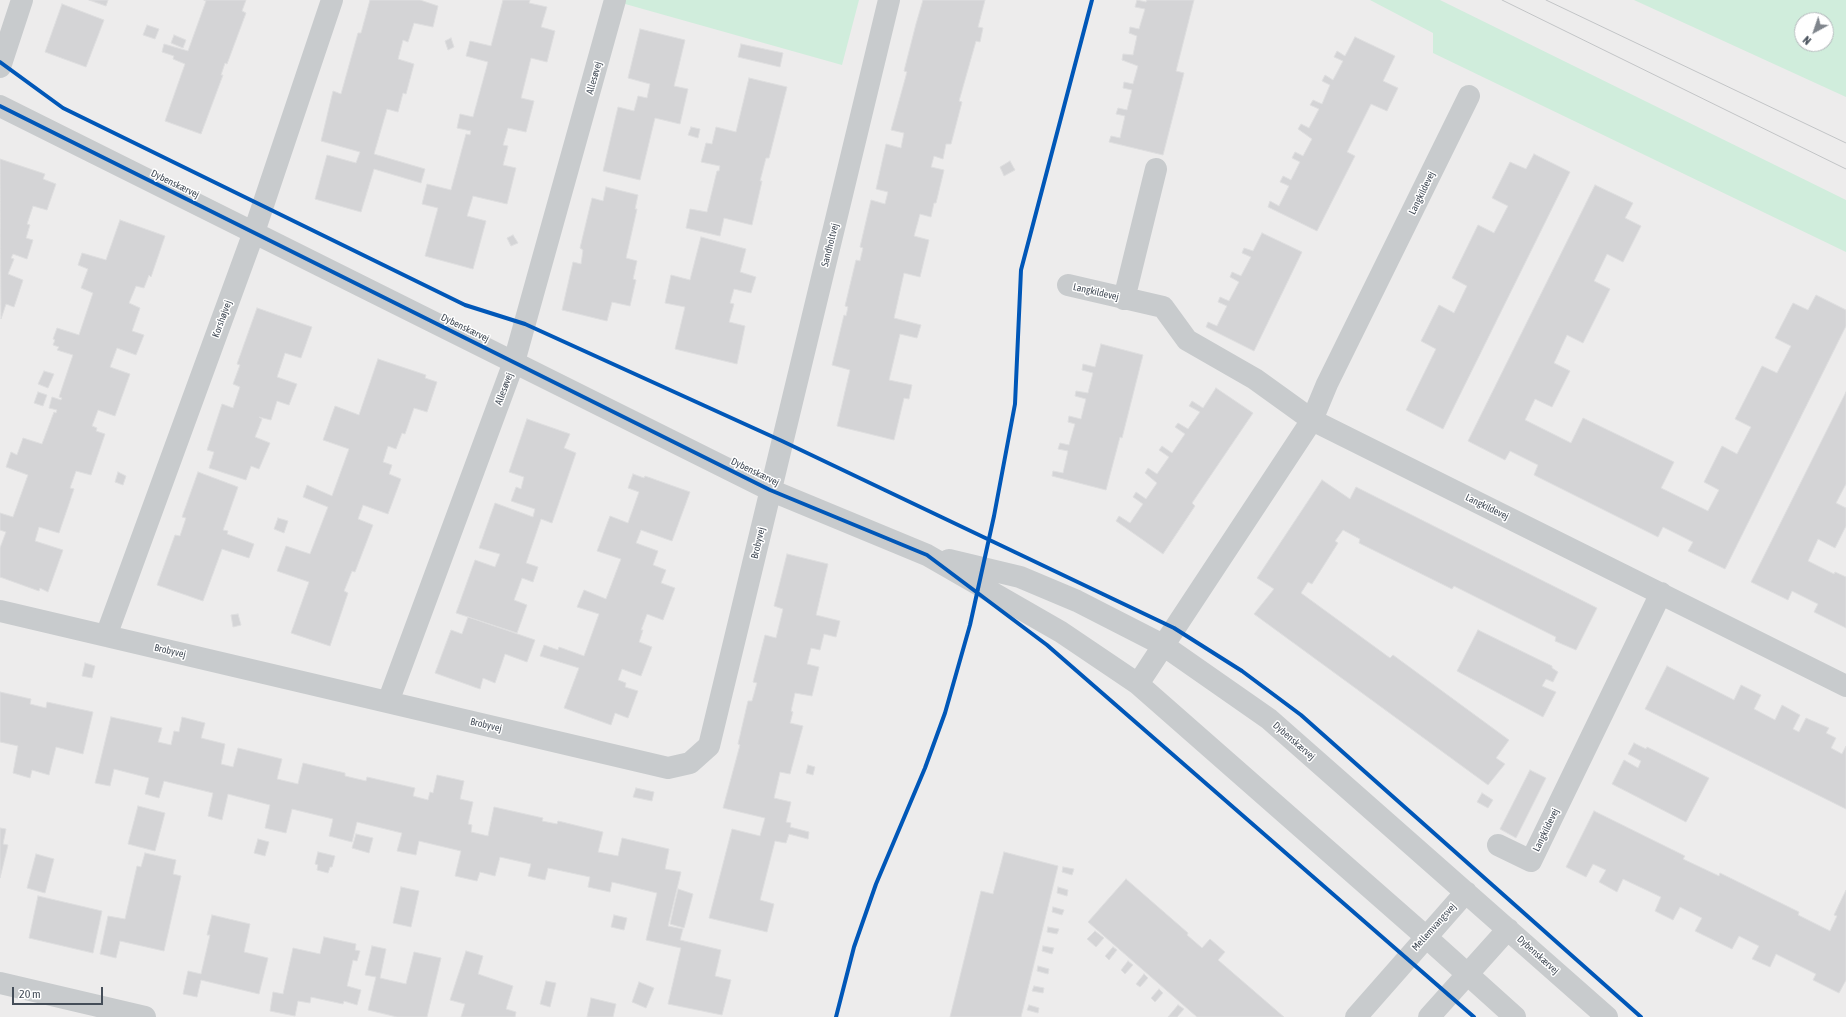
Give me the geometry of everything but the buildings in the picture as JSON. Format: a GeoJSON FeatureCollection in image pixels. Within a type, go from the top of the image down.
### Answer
{"type":"FeatureCollection","features":[{"type":"Feature","properties":{"kind":"street"},"geometry":{"type":"LineString","coordinates":[[0,67],[22,0]]}},
{"type":"Feature","properties":{"kind":"street","name":"Korshøjvej"},"geometry":{"type":"LineString","coordinates":[[106,636],[254,232],[332,0]]}},
{"type":"Feature","properties":{"kind":"street","name":"Allesøvej"},"geometry":{"type":"LineString","coordinates":[[388,702],[514,362],[616,0]]}},
{"type":"Feature","properties":{"kind":"street","name":"Sandholtvej"},"geometry":{"type":"LineString","coordinates":[[770,490],[889,0]]}},
{"type":"Feature","properties":{"kind":"street","name":"Langkildevej"},"geometry":{"type":"LineString","coordinates":[[1138,684],[1312,420],[1327,384],[1469,96]]}},
{"type":"Feature","properties":{"kind":"street","name":"Dybenskærvej"},"geometry":{"type":"LineString","coordinates":[[0,106],[770,490],[927,555],[1061,632],[1138,684],[1425,936],[1514,1017]]}},
{"type":"Feature","properties":{"kind":"street","name":"Langkildevej"},"geometry":{"type":"LineString","coordinates":[[1124,299],[1156,169]]}},
{"type":"Feature","properties":{"kind":"street","name":"Langkildevej"},"geometry":{"type":"LineString","coordinates":[[1068,285],[1163,307],[1187,340],[1255,379],[1312,420],[1846,686]]}},
{"type":"Feature","properties":{"kind":"street","name":"Brobyvej"},"geometry":{"type":"LineString","coordinates":[[0,611],[668,768],[690,762],[709,746],[770,490]]}},
{"type":"Feature","properties":{"kind":"street","name":"Dybenskærvej"},"geometry":{"type":"LineString","coordinates":[[927,555],[1020,577],[1077,601],[1163,645],[1269,719],[1607,1017]]}},
{"type":"Feature","properties":{"kind":"street","name":"Langkildevej"},"geometry":{"type":"LineString","coordinates":[[1498,845],[1531,861],[1660,593]]}},
{"type":"Feature","properties":{"kind":"street","name":"Mellemvangsvej"},"geometry":{"type":"LineString","coordinates":[[1356,1017],[1425,936],[1466,892]]}},
{"type":"Feature","properties":{"kind":"street"},"geometry":{"type":"LineString","coordinates":[[1429,1017],[1508,929]]}},
{"type":"Feature","properties":{"kind":"street"},"geometry":{"type":"LineString","coordinates":[[0,983],[145,1017]]}},
{"type":"Feature","properties":{"kind":"green space"},"geometry":{"type":"Polygon","coordinates":[[[611,0],[859,0],[842,65],[611,0]]]}},
{"type":"Feature","properties":{"kind":"green space"},"geometry":{"type":"Polygon","coordinates":[[[1370,0],[1440,0],[1846,200],[1846,252],[1433,53],[1433,33],[1370,0]]]}},
{"type":"Feature","properties":{"kind":"green space"},"geometry":{"type":"Polygon","coordinates":[[[1634,0],[1846,0],[1846,97],[1634,0]]]}},
{"type":"Feature","properties":{"kind":"tram line"},"geometry":{"type":"LineString","coordinates":[[1502,0],[1846,169]]}},
{"type":"Feature","properties":{"kind":"tram line"},"geometry":{"type":"LineString","coordinates":[[1546,0],[1846,143]]}},
{"type":"Feature","properties":{"kind":"cycle path"},"geometry":{"type":"LineString","coordinates":[[836,1017],[854,947],[876,884],[925,768],[945,713],[970,625],[994,516],[1015,404],[1021,270],[1092,0]]}},
{"type":"Feature","properties":{"kind":"cycle path"},"geometry":{"type":"LineString","coordinates":[[0,62],[63,108],[465,305],[525,324],[782,441],[1174,628],[1242,671],[1301,715],[1641,1017]]}},
{"type":"Feature","properties":{"kind":"cycle path"},"geometry":{"type":"LineString","coordinates":[[0,106],[770,490],[927,555],[1047,645],[1474,1017]]}}]}
